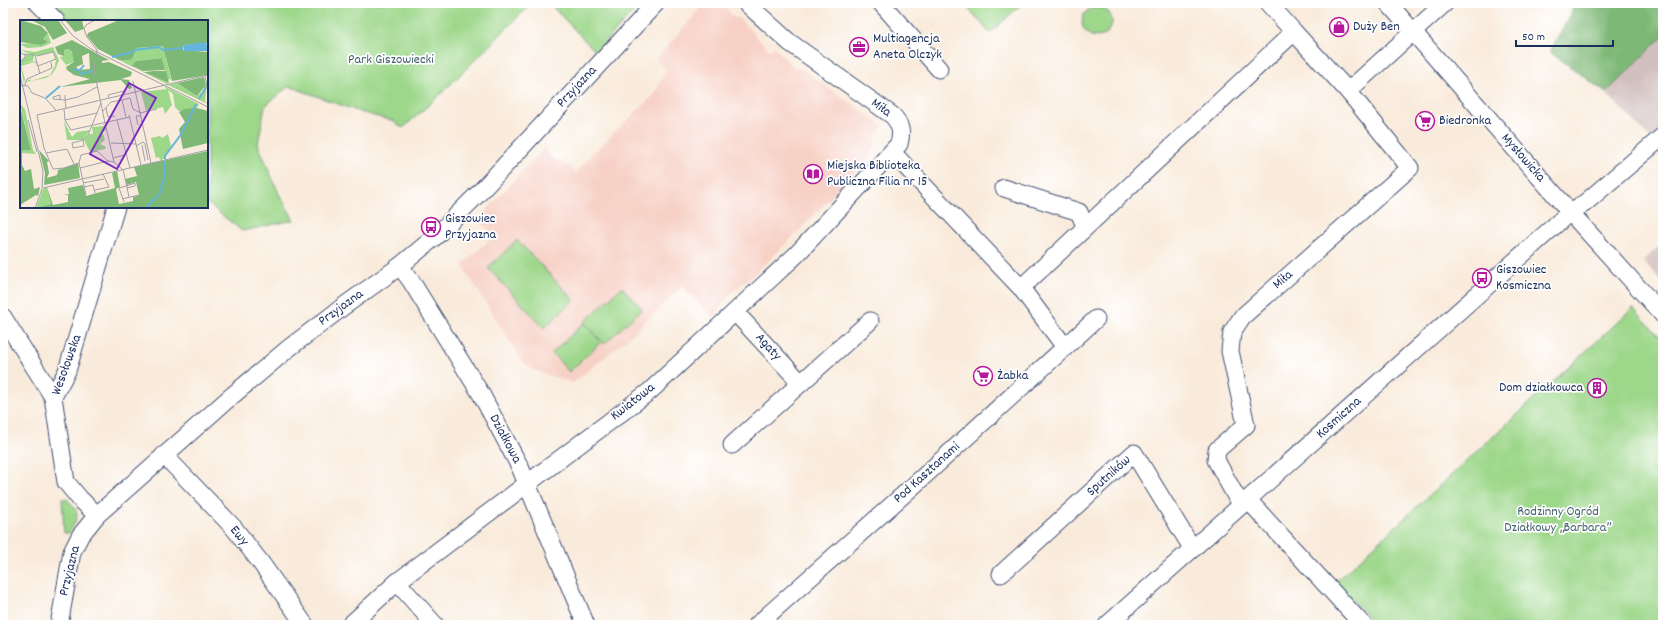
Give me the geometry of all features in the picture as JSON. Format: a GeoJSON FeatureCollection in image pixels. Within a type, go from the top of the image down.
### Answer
{"type":"FeatureCollection","features":[{"type":"Feature","properties":{"kind":"street"},"geometry":{"type":"LineString","coordinates":[[38,3],[55,20]]}},
{"type":"Feature","properties":{"kind":"street","name":"Przyjazna"},"geometry":{"type":"LineString","coordinates":[[59,625],[72,552],[80,536],[96,515],[289,348],[326,319],[400,266],[436,236],[471,201],[656,3]]}},
{"type":"Feature","properties":{"kind":"street","name":"Miła"},"geometry":{"type":"LineString","coordinates":[[746,3],[789,42],[893,116],[899,122],[901,136],[899,144],[892,152]]}},
{"type":"Feature","properties":{"kind":"street"},"geometry":{"type":"LineString","coordinates":[[881,3],[939,69]]}},
{"type":"Feature","properties":{"kind":"street","name":"Miła"},"geometry":{"type":"LineString","coordinates":[[1245,502],[1234,493],[1219,467],[1215,454],[1216,450],[1246,424],[1230,351],[1232,332],[1242,317],[1410,168],[1348,91],[1268,3]]}},
{"type":"Feature","properties":{"kind":"street","name":"Mysłowicka"},"geometry":{"type":"LineString","coordinates":[[1388,3],[1570,212],[1663,315]]}},
{"type":"Feature","properties":{"kind":"street"},"geometry":{"type":"LineString","coordinates":[[1348,91],[1445,3]]}},
{"type":"Feature","properties":{"kind":"street"},"geometry":{"type":"LineString","coordinates":[[1021,288],[1085,226],[1294,32]]}},
{"type":"Feature","properties":{"kind":"street"},"geometry":{"type":"LineString","coordinates":[[1570,212],[1585,203],[1663,136]]}},
{"type":"Feature","properties":{"kind":"street"},"geometry":{"type":"LineString","coordinates":[[892,152],[1021,288],[1065,347]]}},
{"type":"Feature","properties":{"kind":"street","name":"Kwiatowa"},"geometry":{"type":"LineString","coordinates":[[350,625],[397,582],[650,391],[796,255],[892,152]]}},
{"type":"Feature","properties":{"kind":"street"},"geometry":{"type":"LineString","coordinates":[[1004,188],[1079,212],[1085,226]]}},
{"type":"Feature","properties":{"kind":"street","name":"Wesołowska"},"geometry":{"type":"LineString","coordinates":[[96,515],[66,482],[53,397],[67,371],[116,208]]}},
{"type":"Feature","properties":{"kind":"street","name":"Kosmiczna"},"geometry":{"type":"LineString","coordinates":[[1108,625],[1570,212]]}},
{"type":"Feature","properties":{"kind":"street","name":"Działkowa"},"geometry":{"type":"LineString","coordinates":[[400,266],[412,281],[481,394],[528,484],[586,625]]}},
{"type":"Feature","properties":{"kind":"street","name":"Agaty"},"geometry":{"type":"LineString","coordinates":[[736,312],[801,383]]}},
{"type":"Feature","properties":{"kind":"street"},"geometry":{"type":"LineString","coordinates":[[3,317],[53,397]]}},
{"type":"Feature","properties":{"kind":"street","name":"Pod Kasztanami"},"geometry":{"type":"LineString","coordinates":[[757,625],[911,488],[1096,318]]}},
{"type":"Feature","properties":{"kind":"street"},"geometry":{"type":"LineString","coordinates":[[732,445],[870,321]]}},
{"type":"Feature","properties":{"kind":"street","name":"Sputników"},"geometry":{"type":"LineString","coordinates":[[1001,574],[1134,454],[1189,543],[1194,548]]}},
{"type":"Feature","properties":{"kind":"street","name":"Ewy"},"geometry":{"type":"LineString","coordinates":[[164,456],[234,528],[305,625]]}},
{"type":"Feature","properties":{"kind":"street"},"geometry":{"type":"LineString","coordinates":[[1245,502],[1363,625]]}},
{"type":"Feature","properties":{"kind":"street"},"geometry":{"type":"LineString","coordinates":[[397,582],[434,625]]}},
{"type":"Feature","properties":{"kind":"shaded area"},"geometry":{"type":"Polygon","coordinates":[[[705,3],[712,3],[717,8],[722,4],[736,19],[738,17],[770,51],[774,47],[793,67],[804,70],[883,126],[875,137],[875,147],[870,156],[796,234],[750,279],[746,280],[729,295],[714,318],[682,286],[627,339],[573,383],[533,370],[522,361],[462,265],[494,236],[478,219],[544,149],[553,158],[569,166],[576,173],[594,152],[654,95],[666,69],[656,60],[705,3]]]}},
{"type":"Feature","properties":{"kind":"shaded area"},"geometry":{"type":"Polygon","coordinates":[[[1663,36],[1663,141],[1650,138],[1606,93],[1663,36]]]}},
{"type":"Feature","properties":{"kind":"shaded area"},"geometry":{"type":"Polygon","coordinates":[[[1663,243],[1663,283],[1643,261],[1663,243]]]}},
{"type":"Feature","properties":{"kind":"green space","name":"Park Giszowiecki"},"geometry":{"type":"Polygon","coordinates":[[[53,3],[532,3],[442,93],[403,128],[393,121],[360,112],[289,86],[265,106],[258,144],[279,194],[294,220],[242,231],[208,204],[208,20],[69,20],[53,3]]]}},
{"type":"Feature","properties":{"kind":"green space"},"geometry":{"type":"Polygon","coordinates":[[[549,3],[600,3],[601,10],[624,6],[623,3],[632,3],[634,11],[596,52],[549,3]]]}},
{"type":"Feature","properties":{"kind":"green space"},"geometry":{"type":"Polygon","coordinates":[[[963,3],[1023,3],[990,33],[963,3]]]}},
{"type":"Feature","properties":{"kind":"green space"},"geometry":{"type":"Polygon","coordinates":[[[1576,3],[1663,3],[1663,36],[1606,93],[1550,52],[1576,3]]]}},
{"type":"Feature","properties":{"kind":"green space"},"geometry":{"type":"Polygon","coordinates":[[[1097,7],[1108,11],[1112,22],[1108,33],[1097,37],[1086,33],[1082,22],[1086,11],[1097,7]]]}},
{"type":"Feature","properties":{"kind":"green space"},"geometry":{"type":"Polygon","coordinates":[[[517,240],[574,300],[544,328],[488,268],[517,240]]]}},
{"type":"Feature","properties":{"kind":"green space"},"geometry":{"type":"Polygon","coordinates":[[[622,287],[642,309],[604,344],[584,322],[622,287]]]}},
{"type":"Feature","properties":{"kind":"green space","name":"Rodzinny Ogród Działkowy „Barbara”"},"geometry":{"type":"Polygon","coordinates":[[[1633,308],[1663,340],[1663,625],[1375,625],[1335,582],[1633,308]]]}},
{"type":"Feature","properties":{"kind":"green space"},"geometry":{"type":"Polygon","coordinates":[[[584,323],[601,342],[569,372],[552,353],[584,323]]]}},
{"type":"Feature","properties":{"kind":"green space"},"geometry":{"type":"Polygon","coordinates":[[[62,499],[67,499],[75,508],[77,515],[69,533],[64,533],[62,499]]]}},
{"type":"Feature","properties":{"kind":"place","name":"Duży Ben"},"geometry":{"type":"Point","coordinates":[1339,27]}},
{"type":"Feature","properties":{"kind":"place","name":"Multiagencja Aneta Olczyk"},"geometry":{"type":"Point","coordinates":[859,47]}},
{"type":"Feature","properties":{"kind":"place","name":"Biedronka"},"geometry":{"type":"Point","coordinates":[1425,121]}},
{"type":"Feature","properties":{"kind":"place","name":"Miejska Biblioteka Publiczna Filia nr 15"},"geometry":{"type":"Point","coordinates":[813,174]}},
{"type":"Feature","properties":{"kind":"place","name":"Giszowiec Przyjazna"},"geometry":{"type":"Point","coordinates":[431,227]}},
{"type":"Feature","properties":{"kind":"place","name":"Giszowiec Kosmiczna"},"geometry":{"type":"Point","coordinates":[1482,278]}},
{"type":"Feature","properties":{"kind":"place","name":"Żabka"},"geometry":{"type":"Point","coordinates":[983,376]}},
{"type":"Feature","properties":{"kind":"place","name":"Dom działkowca"},"geometry":{"type":"Point","coordinates":[1597,388]}}]}
